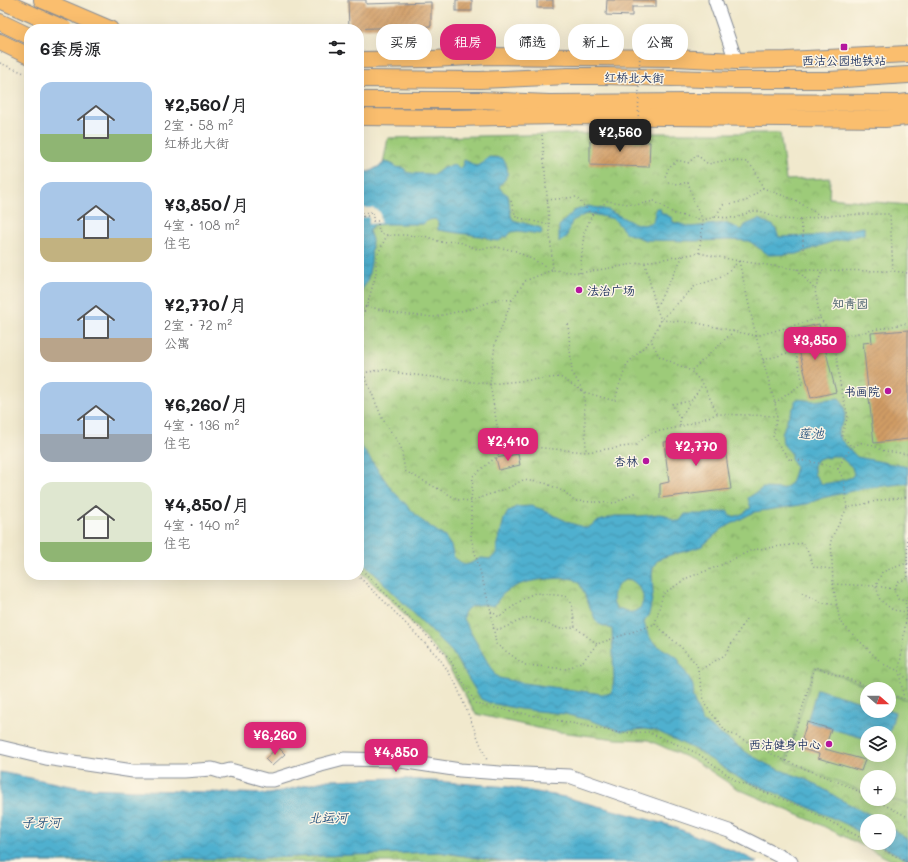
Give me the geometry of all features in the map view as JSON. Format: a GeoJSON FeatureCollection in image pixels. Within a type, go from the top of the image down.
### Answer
{"type":"FeatureCollection","features":[{"type":"Feature","properties":{"kind":"main road"},"geometry":{"type":"LineString","coordinates":[[0,0],[54,24]]}},
{"type":"Feature","properties":{"kind":"main road"},"geometry":{"type":"LineString","coordinates":[[0,18],[8,0]]}},
{"type":"Feature","properties":{"kind":"main road"},"geometry":{"type":"LineString","coordinates":[[42,0],[98,24]]}},
{"type":"Feature","properties":{"kind":"main road"},"geometry":{"type":"LineString","coordinates":[[0,22],[24,34]]}},
{"type":"Feature","properties":{"kind":"main road"},"geometry":{"type":"LineString","coordinates":[[0,42],[24,54]]}},
{"type":"Feature","properties":{"kind":"main road"},"geometry":{"type":"LineString","coordinates":[[688,59],[736,61],[794,60],[908,54]]}},
{"type":"Feature","properties":{"kind":"main road"},"geometry":{"type":"LineString","coordinates":[[432,59],[490,56],[632,58]]}},
{"type":"Feature","properties":{"kind":"main road"},"geometry":{"type":"LineString","coordinates":[[432,59],[514,67],[568,76]]}},
{"type":"Feature","properties":{"kind":"main road"},"geometry":{"type":"LineString","coordinates":[[364,60],[376,60]]}},
{"type":"Feature","properties":{"kind":"main road"},"geometry":{"type":"LineString","coordinates":[[606,76],[666,60]]}},
{"type":"Feature","properties":{"kind":"main road","name":"红桥北大街"},"geometry":{"type":"LineString","coordinates":[[364,79],[480,80],[568,76],[606,76],[736,80],[829,80],[908,75]]}},
{"type":"Feature","properties":{"kind":"main road","name":"红桥北大街"},"geometry":{"type":"LineString","coordinates":[[364,100],[480,100],[549,103],[908,102]]}},
{"type":"Feature","properties":{"kind":"main road"},"geometry":{"type":"LineString","coordinates":[[453,118],[480,112],[549,103]]}},
{"type":"Feature","properties":{"kind":"main road"},"geometry":{"type":"LineString","coordinates":[[364,117],[453,118],[563,116],[908,118]]}},
{"type":"Feature","properties":{"kind":"street"},"geometry":{"type":"LineString","coordinates":[[715,0],[736,61]]}},
{"type":"Feature","properties":{"kind":"street"},"geometry":{"type":"LineString","coordinates":[[0,747],[46,758],[133,771],[184,771],[212,769],[222,772],[230,770],[266,780],[273,780],[344,759],[394,760],[460,770],[569,776],[729,831],[791,862]]}},
{"type":"Feature","properties":{"kind":"path"},"geometry":{"type":"LineString","coordinates":[[638,128],[640,60]]}},
{"type":"Feature","properties":{"kind":"path"},"geometry":{"type":"LineString","coordinates":[[0,62],[24,73]]}},
{"type":"Feature","properties":{"kind":"path"},"geometry":{"type":"LineString","coordinates":[[542,135],[552,270]]}},
{"type":"Feature","properties":{"kind":"path"},"geometry":{"type":"LineString","coordinates":[[699,253],[703,220],[695,204],[688,182],[680,184],[669,183],[665,177],[668,166],[678,160],[688,163],[697,155],[708,164],[728,160],[747,162],[755,170],[763,188],[795,200],[821,216]]}},
{"type":"Feature","properties":{"kind":"path"},"geometry":{"type":"LineString","coordinates":[[715,217],[723,205],[746,201],[763,188]]}},
{"type":"Feature","properties":{"kind":"path"},"geometry":{"type":"LineString","coordinates":[[547,200],[576,196],[592,215]]}},
{"type":"Feature","properties":{"kind":"path"},"geometry":{"type":"LineString","coordinates":[[511,201],[516,217],[549,226]]}},
{"type":"Feature","properties":{"kind":"path"},"geometry":{"type":"LineString","coordinates":[[580,273],[584,233],[592,215],[607,201],[636,205],[654,201],[676,214],[703,220],[715,217],[736,218],[752,211],[764,212],[781,219],[800,220],[821,216],[890,214],[893,271]]}},
{"type":"Feature","properties":{"kind":"path"},"geometry":{"type":"LineString","coordinates":[[364,213],[373,212],[373,221],[378,221],[380,233],[387,235],[425,236],[441,242],[456,241],[477,249],[497,247],[516,251],[552,270],[580,273],[699,253],[739,261],[797,269],[822,271],[893,271],[908,273]]}},
{"type":"Feature","properties":{"kind":"path"},"geometry":{"type":"LineString","coordinates":[[364,217],[368,216],[368,213]]}},
{"type":"Feature","properties":{"kind":"path"},"geometry":{"type":"LineString","coordinates":[[800,220],[803,235],[803,249]]}},
{"type":"Feature","properties":{"kind":"path"},"geometry":{"type":"LineString","coordinates":[[364,312],[376,274],[376,258],[387,235]]}},
{"type":"Feature","properties":{"kind":"path"},"geometry":{"type":"LineString","coordinates":[[656,307],[683,256]]}},
{"type":"Feature","properties":{"kind":"path"},"geometry":{"type":"LineString","coordinates":[[364,373],[385,369],[399,373],[490,384],[560,377],[584,392],[615,401],[627,364],[651,340],[661,320],[695,286],[722,277],[739,261]]}},
{"type":"Feature","properties":{"kind":"path"},"geometry":{"type":"LineString","coordinates":[[739,261],[756,336],[775,403],[777,416],[773,437],[789,459],[818,463],[838,469],[844,480],[847,508],[831,539],[833,584],[840,622],[883,664],[899,671],[908,680]]}},
{"type":"Feature","properties":{"kind":"path"},"geometry":{"type":"LineString","coordinates":[[645,263],[656,307],[661,320]]}},
{"type":"Feature","properties":{"kind":"path"},"geometry":{"type":"LineString","coordinates":[[797,269],[815,290]]}},
{"type":"Feature","properties":{"kind":"path"},"geometry":{"type":"LineString","coordinates":[[552,270],[525,281],[512,300],[495,344],[490,384],[498,431],[511,445],[586,452],[636,445],[650,433],[680,427],[718,414],[777,416]]}},
{"type":"Feature","properties":{"kind":"path"},"geometry":{"type":"LineString","coordinates":[[822,271],[815,290],[820,318],[834,338],[840,384],[848,416],[842,436],[852,447]]}},
{"type":"Feature","properties":{"kind":"path"},"geometry":{"type":"LineString","coordinates":[[366,306],[399,314],[434,317],[474,308],[498,299],[512,300]]}},
{"type":"Feature","properties":{"kind":"path"},"geometry":{"type":"LineString","coordinates":[[661,320],[697,322],[756,336],[820,318]]}},
{"type":"Feature","properties":{"kind":"path"},"geometry":{"type":"LineString","coordinates":[[834,338],[908,323]]}},
{"type":"Feature","properties":{"kind":"path"},"geometry":{"type":"LineString","coordinates":[[568,324],[572,372],[584,392],[586,452]]}},
{"type":"Feature","properties":{"kind":"path"},"geometry":{"type":"LineString","coordinates":[[775,403],[803,383],[789,326]]}},
{"type":"Feature","properties":{"kind":"path"},"geometry":{"type":"LineString","coordinates":[[691,371],[734,331]]}},
{"type":"Feature","properties":{"kind":"path"},"geometry":{"type":"LineString","coordinates":[[651,340],[659,356],[691,371],[703,384],[718,414]]}},
{"type":"Feature","properties":{"kind":"path"},"geometry":{"type":"LineString","coordinates":[[763,360],[795,351]]}},
{"type":"Feature","properties":{"kind":"path"},"geometry":{"type":"LineString","coordinates":[[364,375],[382,418],[401,447],[405,471],[459,500],[471,501],[510,487],[522,480],[545,483],[565,492],[574,501],[615,503],[636,492]]}},
{"type":"Feature","properties":{"kind":"path"},"geometry":{"type":"LineString","coordinates":[[680,418],[703,384]]}},
{"type":"Feature","properties":{"kind":"path"},"geometry":{"type":"LineString","coordinates":[[680,427],[680,418],[672,404],[691,401]]}},
{"type":"Feature","properties":{"kind":"path"},"geometry":{"type":"LineString","coordinates":[[838,469],[852,447],[863,442],[884,451],[908,454]]}},
{"type":"Feature","properties":{"kind":"path"},"geometry":{"type":"LineString","coordinates":[[511,445],[473,476],[471,501],[471,538],[491,611],[496,644],[525,665],[567,669],[583,661],[597,644],[655,624]]}},
{"type":"Feature","properties":{"kind":"path"},"geometry":{"type":"LineString","coordinates":[[847,508],[881,500],[908,497]]}},
{"type":"Feature","properties":{"kind":"path"},"geometry":{"type":"LineString","coordinates":[[894,589],[898,582],[908,579],[908,528]]}},
{"type":"Feature","properties":{"kind":"path"},"geometry":{"type":"LineString","coordinates":[[655,624],[664,594],[687,578],[719,566],[752,550],[804,544],[814,567],[832,569]]}},
{"type":"Feature","properties":{"kind":"path"},"geometry":{"type":"LineString","coordinates":[[907,563],[882,572],[876,586],[880,600],[893,610],[908,611]]}},
{"type":"Feature","properties":{"kind":"path"},"geometry":{"type":"LineString","coordinates":[[364,572],[449,658],[476,704],[621,733],[648,732],[697,753],[738,782],[801,806],[860,837]]}},
{"type":"Feature","properties":{"kind":"path"},"geometry":{"type":"LineString","coordinates":[[362,580],[386,602],[440,659],[455,682],[493,773]]}},
{"type":"Feature","properties":{"kind":"path"},"geometry":{"type":"LineString","coordinates":[[833,584],[876,586],[894,589]]}},
{"type":"Feature","properties":{"kind":"path"},"geometry":{"type":"LineString","coordinates":[[894,589],[898,599],[905,601],[908,600]]}},
{"type":"Feature","properties":{"kind":"path"},"geometry":{"type":"LineString","coordinates":[[491,611],[499,617],[526,597],[536,593],[565,596],[572,604],[575,627],[597,644]]}},
{"type":"Feature","properties":{"kind":"path"},"geometry":{"type":"LineString","coordinates":[[802,593],[824,603],[837,605]]}},
{"type":"Feature","properties":{"kind":"path"},"geometry":{"type":"LineString","coordinates":[[896,696],[904,699],[899,671],[908,611],[905,601]]}},
{"type":"Feature","properties":{"kind":"path"},"geometry":{"type":"LineString","coordinates":[[493,628],[499,630],[528,617],[561,629],[575,627]]}},
{"type":"Feature","properties":{"kind":"path"},"geometry":{"type":"LineString","coordinates":[[698,671],[725,655],[746,619]]}},
{"type":"Feature","properties":{"kind":"path"},"geometry":{"type":"LineString","coordinates":[[655,624],[684,650],[697,665],[705,705],[726,730],[786,761],[860,792]]}},
{"type":"Feature","properties":{"kind":"path"},"geometry":{"type":"LineString","coordinates":[[786,761],[815,667],[860,683]]}},
{"type":"Feature","properties":{"kind":"path"},"geometry":{"type":"LineString","coordinates":[[887,806],[908,817]]}},
{"type":"Feature","properties":{"kind":"path"},"geometry":{"type":"LineString","coordinates":[[884,850],[907,862]]}},
{"type":"Feature","properties":{"kind":"green space","name":"知青园"},"geometry":{"type":"Polygon","coordinates":[[[616,133],[780,133],[786,180],[830,178],[829,198],[908,205],[908,862],[895,862],[871,850],[896,850],[896,814],[860,814],[860,844],[819,824],[736,788],[697,762],[648,740],[617,739],[551,731],[476,714],[444,659],[394,603],[364,575],[364,172],[369,172],[383,164],[388,138],[616,133]]]}},
{"type":"Feature","properties":{"kind":"green space","name":"西沽健身中心"},"geometry":{"type":"Polygon","coordinates":[[[815,667],[860,683],[860,718],[896,718],[896,696],[908,699],[908,804],[896,801],[896,770],[860,770],[860,790],[786,761],[815,667]]]}},
{"type":"Feature","properties":{"kind":"green space"},"geometry":{"type":"Polygon","coordinates":[[[439,852],[504,862],[0,862],[0,861],[439,852]]]}},
{"type":"Feature","properties":{"kind":"water"},"geometry":{"type":"Polygon","coordinates":[[[489,157],[502,158],[504,160],[507,176],[499,187],[508,195],[513,220],[541,228],[542,233],[518,231],[511,232],[507,237],[504,237],[499,241],[490,240],[487,237],[438,230],[438,222],[435,219],[428,220],[423,224],[373,225],[369,231],[372,240],[371,263],[367,282],[364,286],[364,172],[369,172],[383,164],[385,161],[394,165],[395,167],[404,168],[406,172],[434,175],[443,168],[455,165],[459,169],[463,166],[464,160],[475,166],[480,165],[489,157]]]}},
{"type":"Feature","properties":{"kind":"water"},"geometry":{"type":"Polygon","coordinates":[[[588,206],[608,210],[633,223],[644,225],[653,222],[656,208],[660,208],[661,212],[672,218],[673,222],[691,227],[725,223],[742,230],[745,225],[759,219],[774,226],[779,237],[814,236],[864,227],[864,234],[831,242],[797,254],[769,255],[749,241],[646,240],[626,233],[614,219],[588,213],[572,221],[566,238],[559,242],[559,226],[574,211],[588,206]]]}},
{"type":"Feature","properties":{"kind":"water","name":"莲池"},"geometry":{"type":"Polygon","coordinates":[[[839,398],[843,403],[845,412],[844,421],[838,431],[840,439],[857,457],[908,467],[908,483],[861,489],[822,498],[807,504],[754,512],[722,529],[702,546],[661,558],[656,562],[653,568],[653,594],[649,614],[644,623],[648,635],[653,642],[678,658],[692,683],[692,696],[702,721],[750,755],[772,767],[805,779],[869,814],[860,814],[860,833],[846,824],[739,778],[698,751],[657,731],[645,729],[622,731],[565,714],[520,709],[490,703],[481,699],[452,652],[364,563],[364,450],[392,490],[421,520],[445,537],[451,546],[454,558],[465,565],[481,558],[491,559],[497,552],[504,519],[508,512],[516,507],[531,506],[541,509],[570,523],[586,528],[596,522],[615,516],[659,514],[666,515],[674,521],[680,521],[685,514],[707,514],[727,511],[731,516],[741,514],[751,508],[748,498],[763,488],[782,489],[788,486],[792,481],[796,467],[791,459],[791,453],[783,444],[782,434],[788,417],[795,405],[795,401],[797,399],[813,401],[839,398]],[[831,456],[828,458],[824,457],[816,460],[814,474],[822,484],[841,481],[852,477],[854,474],[852,467],[839,456],[831,456]],[[564,578],[523,583],[508,590],[502,595],[494,606],[474,605],[464,613],[463,619],[495,675],[499,678],[523,683],[602,694],[612,692],[614,679],[612,629],[599,624],[596,621],[582,588],[574,579],[564,578]],[[629,579],[624,580],[617,586],[613,595],[613,600],[617,609],[635,612],[640,608],[643,600],[642,591],[633,581],[629,579]]]}},
{"type":"Feature","properties":{"kind":"water"},"geometry":{"type":"Polygon","coordinates":[[[817,689],[860,702],[860,718],[893,718],[891,726],[860,726],[860,737],[807,722],[817,689]]]}},
{"type":"Feature","properties":{"kind":"water","name":"子牙河"},"geometry":{"type":"Polygon","coordinates":[[[0,772],[81,788],[269,794],[328,780],[395,778],[509,787],[564,797],[669,825],[757,862],[504,862],[439,852],[266,858],[0,862],[0,772]]]}},
{"type":"Feature","properties":{"kind":"water"},"geometry":{"type":"Polygon","coordinates":[[[896,831],[908,840],[908,860],[889,850],[896,850],[896,831]]]}},
{"type":"Feature","properties":{"kind":"pier"},"geometry":{"type":"Polygon","coordinates":[[[364,208],[373,208],[380,212],[381,223],[369,224],[369,217],[364,218],[364,208]]]}},
{"type":"Feature","properties":{"kind":"building"},"geometry":{"type":"Polygon","coordinates":[[[348,0],[366,0],[366,4],[431,2],[431,24],[376,24],[376,28],[364,28],[364,24],[349,24],[348,0]]]}},
{"type":"Feature","properties":{"kind":"building"},"geometry":{"type":"Polygon","coordinates":[[[456,0],[472,0],[472,11],[456,11],[456,0]]]}},
{"type":"Feature","properties":{"kind":"building"},"geometry":{"type":"Polygon","coordinates":[[[537,0],[553,0],[553,8],[537,8],[537,0]]]}},
{"type":"Feature","properties":{"kind":"building"},"geometry":{"type":"Polygon","coordinates":[[[607,0],[656,0],[656,7],[632,7],[632,16],[606,15],[607,0]]]}},
{"type":"Feature","properties":{"kind":"building"},"geometry":{"type":"Polygon","coordinates":[[[612,136],[623,137],[623,141],[650,142],[649,167],[590,165],[590,141],[612,141],[612,136]]]}},
{"type":"Feature","properties":{"kind":"building"},"geometry":{"type":"Polygon","coordinates":[[[819,324],[836,392],[811,398],[794,330],[819,324]]]}},
{"type":"Feature","properties":{"kind":"building","name":"书画院"},"geometry":{"type":"Polygon","coordinates":[[[908,330],[908,439],[874,443],[863,343],[872,342],[871,333],[908,330]]]}},
{"type":"Feature","properties":{"kind":"building"},"geometry":{"type":"Polygon","coordinates":[[[723,435],[731,489],[660,498],[660,484],[669,482],[664,442],[723,435]]]}},
{"type":"Feature","properties":{"kind":"building"},"geometry":{"type":"Polygon","coordinates":[[[518,454],[520,465],[499,470],[496,458],[518,454]]]}},
{"type":"Feature","properties":{"kind":"building"},"geometry":{"type":"Polygon","coordinates":[[[807,722],[831,729],[825,749],[860,759],[860,762],[864,762],[861,770],[818,758],[819,754],[802,749],[804,740],[802,739],[807,722]]]}},
{"type":"Feature","properties":{"kind":"building"},"geometry":{"type":"Polygon","coordinates":[[[278,747],[285,754],[272,766],[265,759],[278,747]]]}},
{"type":"Feature","properties":{"kind":"place","name":"西沽公园地铁站"},"geometry":{"type":"Point","coordinates":[844,47]}},
{"type":"Feature","properties":{"kind":"place","name":"法治广场"},"geometry":{"type":"Point","coordinates":[579,290]}},
{"type":"Feature","properties":{"kind":"place","name":"书画院"},"geometry":{"type":"Point","coordinates":[888,391]}},
{"type":"Feature","properties":{"kind":"place","name":"杏林"},"geometry":{"type":"Point","coordinates":[646,461]}},
{"type":"Feature","properties":{"kind":"place","name":"西沽健身中心"},"geometry":{"type":"Point","coordinates":[829,744]}},
{"type":"Feature","properties":{"kind":"water label","name":"北运河"},"geometry":{"type":"Point","coordinates":[328,817]}}]}
